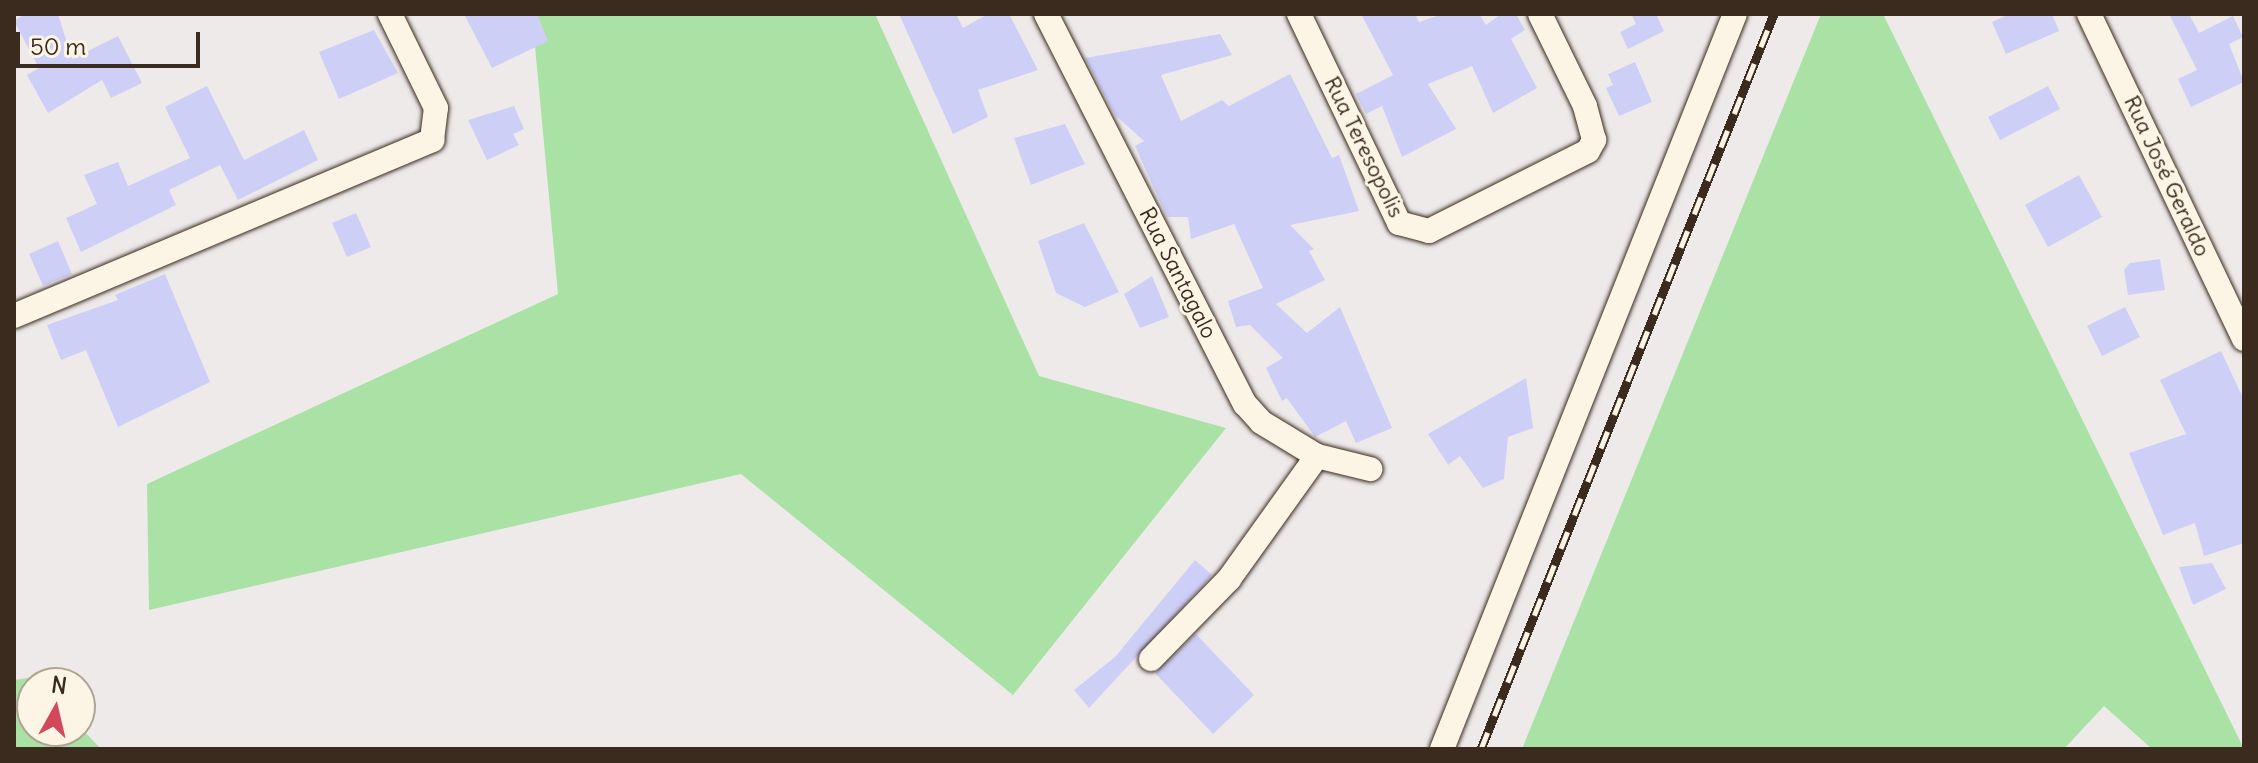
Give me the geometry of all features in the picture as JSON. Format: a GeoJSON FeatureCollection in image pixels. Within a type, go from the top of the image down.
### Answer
{"type":"FeatureCollection","features":[{"type":"Feature","properties":{"kind":"street"},"geometry":{"type":"LineString","coordinates":[[14,316],[406,154],[432,140],[436,108],[390,14]]}},
{"type":"Feature","properties":{"kind":"street","name":"Rua Santagalo"},"geometry":{"type":"LineString","coordinates":[[1046,14],[1245,404],[1261,422],[1317,456],[1370,469]]}},
{"type":"Feature","properties":{"kind":"street","name":"Rua Teresopolis"},"geometry":{"type":"LineString","coordinates":[[1299,14],[1399,223],[1410,231],[1449,223],[1588,151],[1594,129],[1540,14]]}},
{"type":"Feature","properties":{"kind":"street"},"geometry":{"type":"LineString","coordinates":[[1442,749],[1735,14]]}},
{"type":"Feature","properties":{"kind":"street","name":"Rua José Geraldo"},"geometry":{"type":"LineString","coordinates":[[2089,14],[2244,339]]}},
{"type":"Feature","properties":{"kind":"street"},"geometry":{"type":"LineString","coordinates":[[1151,659],[1229,579],[1317,456]]}},
{"type":"Feature","properties":{"kind":"green space"},"geometry":{"type":"Polygon","coordinates":[[[532,14],[875,14],[1039,376],[1226,428],[1013,695],[741,474],[149,610],[147,484],[558,294],[532,14]]]}},
{"type":"Feature","properties":{"kind":"green space"},"geometry":{"type":"Polygon","coordinates":[[[1821,14],[1883,14],[2244,749],[2152,749],[2104,706],[2064,749],[1522,749],[1821,14]]]}},
{"type":"Feature","properties":{"kind":"green space"},"geometry":{"type":"Polygon","coordinates":[[[14,680],[16,747],[96,747],[96,744],[101,749],[14,749],[14,680]]]}},
{"type":"Feature","properties":{"kind":"building"},"geometry":{"type":"Polygon","coordinates":[[[25,14],[58,14],[72,59],[118,36],[142,83],[111,98],[102,80],[48,113],[27,75],[39,68],[14,21],[25,14]]]}},
{"type":"Feature","properties":{"kind":"building"},"geometry":{"type":"Polygon","coordinates":[[[464,14],[537,14],[548,41],[492,68],[464,14]]]}},
{"type":"Feature","properties":{"kind":"building"},"geometry":{"type":"Polygon","coordinates":[[[899,14],[956,14],[963,28],[988,14],[1009,14],[1038,70],[978,90],[988,117],[953,134],[899,14]]]}},
{"type":"Feature","properties":{"kind":"building"},"geometry":{"type":"Polygon","coordinates":[[[1361,14],[1415,14],[1419,22],[1443,14],[1479,14],[1486,25],[1501,14],[1516,14],[1525,30],[1511,39],[1537,88],[1493,113],[1472,66],[1428,84],[1456,129],[1402,157],[1382,106],[1366,114],[1356,94],[1393,75],[1361,14]]]}},
{"type":"Feature","properties":{"kind":"building"},"geometry":{"type":"Polygon","coordinates":[[[1631,14],[1656,14],[1664,31],[1628,49],[1620,32],[1636,24],[1631,14]]]}},
{"type":"Feature","properties":{"kind":"building"},"geometry":{"type":"Polygon","coordinates":[[[2010,14],[2052,14],[2059,31],[2006,54],[1992,22],[2010,14]]]}},
{"type":"Feature","properties":{"kind":"building"},"geometry":{"type":"Polygon","coordinates":[[[2169,14],[2189,14],[2199,33],[2233,16],[2243,37],[2229,44],[2244,82],[2191,107],[2178,79],[2197,70],[2169,14]]]}},
{"type":"Feature","properties":{"kind":"building"},"geometry":{"type":"Polygon","coordinates":[[[374,30],[398,73],[339,99],[319,52],[374,30]]]}},
{"type":"Feature","properties":{"kind":"building"},"geometry":{"type":"Polygon","coordinates":[[[1220,34],[1232,55],[1161,75],[1181,121],[1222,100],[1229,106],[1290,74],[1332,158],[1339,155],[1359,211],[1290,225],[1314,249],[1309,251],[1325,280],[1276,304],[1307,333],[1340,307],[1392,428],[1356,443],[1346,421],[1315,437],[1287,398],[1282,401],[1266,368],[1283,358],[1250,325],[1236,327],[1228,301],[1263,288],[1234,224],[1191,239],[1188,217],[1167,217],[1135,146],[1144,141],[1115,115],[1085,58],[1220,34]]]}},
{"type":"Feature","properties":{"kind":"building"},"geometry":{"type":"Polygon","coordinates":[[[1635,62],[1652,102],[1619,116],[1606,88],[1613,85],[1608,74],[1635,62]]]}},
{"type":"Feature","properties":{"kind":"building"},"geometry":{"type":"Polygon","coordinates":[[[207,86],[244,160],[304,130],[318,160],[238,200],[220,165],[169,190],[176,205],[81,252],[66,218],[97,204],[84,175],[118,162],[128,186],[190,158],[165,107],[207,86]]]}},
{"type":"Feature","properties":{"kind":"building"},"geometry":{"type":"Polygon","coordinates":[[[2048,86],[2060,109],[2000,140],[1988,117],[2048,86]]]}},
{"type":"Feature","properties":{"kind":"building"},"geometry":{"type":"Polygon","coordinates":[[[514,106],[524,129],[513,134],[519,145],[487,160],[468,120],[514,106]]]}},
{"type":"Feature","properties":{"kind":"building"},"geometry":{"type":"Polygon","coordinates":[[[1065,124],[1085,164],[1031,185],[1014,138],[1065,124]]]}},
{"type":"Feature","properties":{"kind":"building"},"geometry":{"type":"Polygon","coordinates":[[[2079,175],[2102,217],[2048,247],[2025,205],[2079,175]]]}},
{"type":"Feature","properties":{"kind":"building"},"geometry":{"type":"Polygon","coordinates":[[[356,213],[371,247],[347,257],[332,223],[356,213]]]}},
{"type":"Feature","properties":{"kind":"building"},"geometry":{"type":"Polygon","coordinates":[[[1084,223],[1119,292],[1085,307],[1056,293],[1038,241],[1084,223]]]}},
{"type":"Feature","properties":{"kind":"building"},"geometry":{"type":"Polygon","coordinates":[[[58,241],[72,274],[43,286],[29,254],[58,241]]]}},
{"type":"Feature","properties":{"kind":"building"},"geometry":{"type":"Polygon","coordinates":[[[2160,259],[2165,290],[2128,295],[2124,270],[2130,263],[2160,259]]]}},
{"type":"Feature","properties":{"kind":"building"},"geometry":{"type":"Polygon","coordinates":[[[165,274],[210,382],[118,427],[86,350],[61,360],[47,325],[118,300],[115,295],[165,274]]]}},
{"type":"Feature","properties":{"kind":"building"},"geometry":{"type":"Polygon","coordinates":[[[1152,276],[1169,317],[1140,328],[1124,294],[1152,276]]]}},
{"type":"Feature","properties":{"kind":"building"},"geometry":{"type":"Polygon","coordinates":[[[2125,307],[2140,337],[2102,356],[2087,326],[2125,307]]]}},
{"type":"Feature","properties":{"kind":"building"},"geometry":{"type":"Polygon","coordinates":[[[2221,351],[2244,400],[2244,543],[2204,556],[2195,523],[2163,535],[2129,453],[2186,434],[2160,380],[2221,351]]]}},
{"type":"Feature","properties":{"kind":"building"},"geometry":{"type":"Polygon","coordinates":[[[1526,378],[1533,428],[1508,437],[1504,479],[1483,488],[1460,456],[1448,465],[1428,434],[1526,378]]]}},
{"type":"Feature","properties":{"kind":"building"},"geometry":{"type":"Polygon","coordinates":[[[1195,560],[1212,575],[1089,708],[1074,690],[1115,657],[1195,560]]]}},
{"type":"Feature","properties":{"kind":"building"},"geometry":{"type":"Polygon","coordinates":[[[2212,563],[2226,589],[2193,605],[2179,567],[2212,563]]]}},
{"type":"Feature","properties":{"kind":"building"},"geometry":{"type":"Polygon","coordinates":[[[1196,634],[1254,695],[1213,734],[1155,673],[1196,634]]]}},
{"type":"Feature","properties":{"kind":"railway"},"geometry":{"type":"LineString","coordinates":[[1481,749],[1774,14]]}}]}
